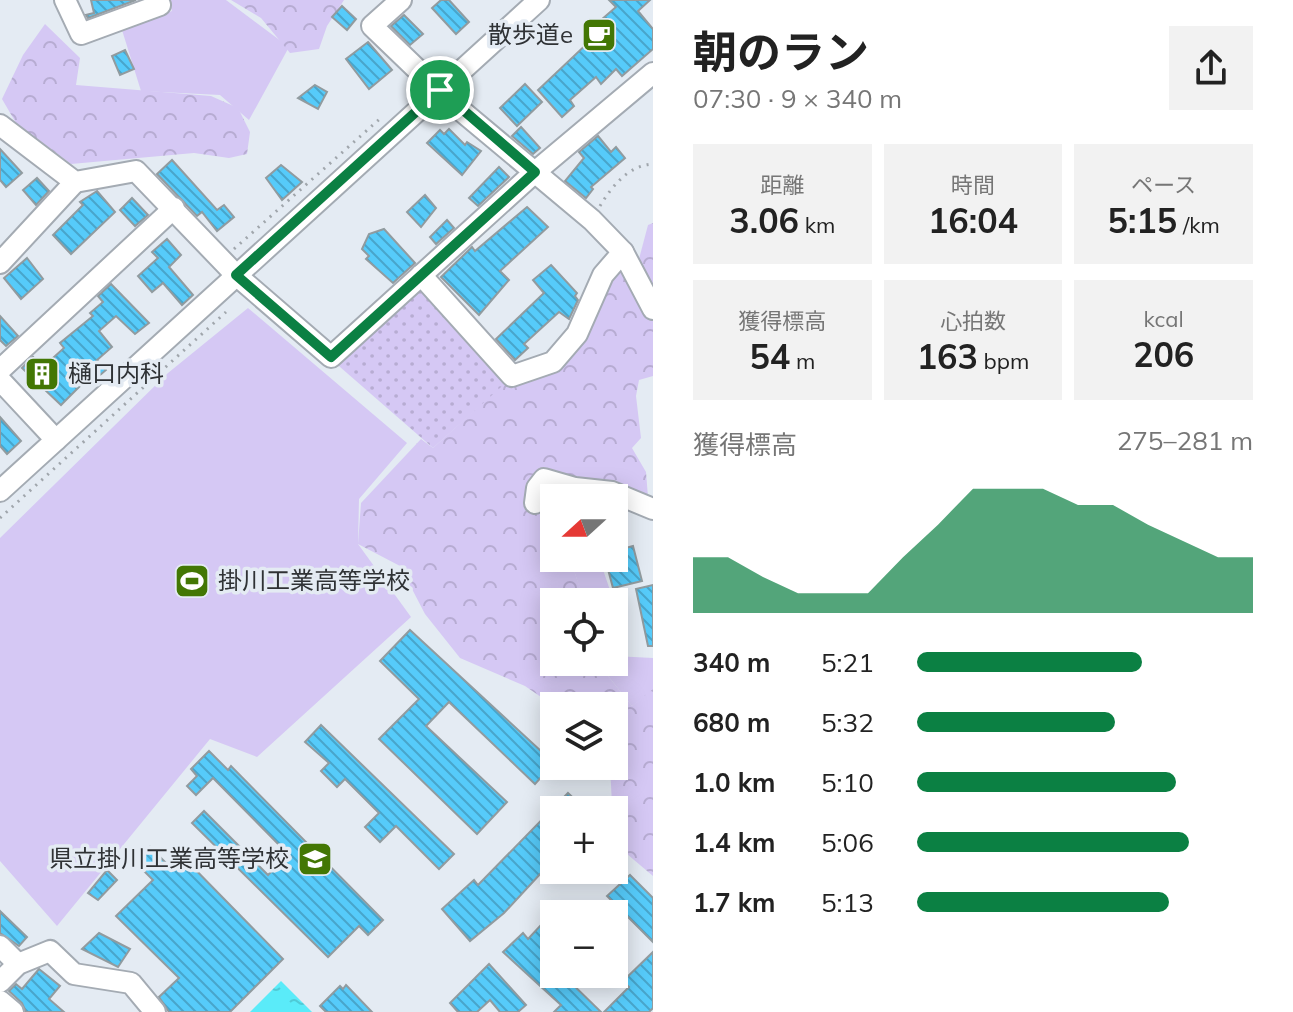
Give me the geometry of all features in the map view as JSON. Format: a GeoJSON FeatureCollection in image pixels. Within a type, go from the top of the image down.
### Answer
{"type":"FeatureCollection","features":[{"type":"Feature","properties":{"kind":"street"},"geometry":{"type":"LineString","coordinates":[[65,0],[81,34],[160,5],[158,0]]}},
{"type":"Feature","properties":{"kind":"street"},"geometry":{"type":"LineString","coordinates":[[401,0],[372,26],[440,90],[592,220],[623,252],[653,309]]}},
{"type":"Feature","properties":{"kind":"street"},"geometry":{"type":"LineString","coordinates":[[0,491],[539,0]]}},
{"type":"Feature","properties":{"kind":"street"},"geometry":{"type":"LineString","coordinates":[[0,263],[75,182],[136,171],[236,275],[331,357],[535,172],[653,73]]}},
{"type":"Feature","properties":{"kind":"street"},"geometry":{"type":"LineString","coordinates":[[0,125],[75,182]]}},
{"type":"Feature","properties":{"kind":"street"},"geometry":{"type":"LineString","coordinates":[[0,370],[174,208]]}},
{"type":"Feature","properties":{"kind":"street"},"geometry":{"type":"LineString","coordinates":[[421,275],[512,376],[553,362],[577,334],[603,275],[623,252]]}},
{"type":"Feature","properties":{"kind":"street"},"geometry":{"type":"LineString","coordinates":[[0,380],[56,440]]}},
{"type":"Feature","properties":{"kind":"street"},"geometry":{"type":"LineString","coordinates":[[535,503],[537,488],[544,479],[575,488],[612,492],[653,509]]}},
{"type":"Feature","properties":{"kind":"street"},"geometry":{"type":"LineString","coordinates":[[0,946],[18,964]]}},
{"type":"Feature","properties":{"kind":"street"},"geometry":{"type":"LineString","coordinates":[[0,982],[18,964],[50,951],[74,974],[131,983],[155,1012]]}},
{"type":"Feature","properties":{"kind":"street"},"geometry":{"type":"LineString","coordinates":[[0,1001],[13,1012]]}},
{"type":"Feature","properties":{"kind":"path"},"geometry":{"type":"LineString","coordinates":[[231,252],[393,107]]}},
{"type":"Feature","properties":{"kind":"path"},"geometry":{"type":"LineString","coordinates":[[592,220],[610,189],[639,165],[653,164]]}},
{"type":"Feature","properties":{"kind":"path"},"geometry":{"type":"LineString","coordinates":[[0,518],[230,308]]}},
{"type":"Feature","properties":{"kind":"green space"},"geometry":{"type":"Polygon","coordinates":[[[168,0],[226,0],[289,47],[249,120],[220,95],[141,91],[122,30],[172,11],[168,0]]]}},
{"type":"Feature","properties":{"kind":"green space"},"geometry":{"type":"Polygon","coordinates":[[[231,0],[344,0],[327,26],[319,49],[290,53],[261,18],[231,0]]]}},
{"type":"Feature","properties":{"kind":"green space"},"geometry":{"type":"Polygon","coordinates":[[[45,24],[80,58],[76,85],[211,96],[238,108],[250,132],[247,154],[229,158],[194,153],[71,164],[16,123],[2,99],[23,55],[45,24]]]}},
{"type":"Feature","properties":{"kind":"green space"},"geometry":{"type":"Polygon","coordinates":[[[653,223],[653,309],[635,274],[648,225],[653,223]]]}},
{"type":"Feature","properties":{"kind":"green space"},"geometry":{"type":"Polygon","coordinates":[[[627,258],[653,319],[653,376],[639,380],[636,396],[641,438],[632,448],[646,472],[648,497],[628,503],[628,484],[540,484],[540,572],[575,572],[580,588],[540,588],[540,676],[608,676],[621,692],[540,692],[540,696],[525,686],[460,658],[425,614],[400,566],[358,544],[361,503],[421,439],[433,448],[512,376],[568,345],[627,258]]]}},
{"type":"Feature","properties":{"kind":"green space"},"geometry":{"type":"Polygon","coordinates":[[[421,275],[510,379],[433,448],[332,360],[421,275]]]}},
{"type":"Feature","properties":{"kind":"green space","name":"掛川工業高等学校"},"geometry":{"type":"Polygon","coordinates":[[[248,308],[407,443],[359,499],[358,544],[411,617],[257,757],[210,739],[57,926],[0,861],[0,538],[168,373],[248,308]]]}},
{"type":"Feature","properties":{"kind":"green space"},"geometry":{"type":"Polygon","coordinates":[[[575,572],[604,572],[609,588],[580,588],[575,572]]]}},
{"type":"Feature","properties":{"kind":"green space"},"geometry":{"type":"Polygon","coordinates":[[[628,657],[653,658],[653,691],[632,706],[628,701],[628,692],[621,692],[608,676],[628,676],[628,657]]]}},
{"type":"Feature","properties":{"kind":"green space"},"geometry":{"type":"Polygon","coordinates":[[[653,689],[653,876],[628,855],[628,796],[612,796],[611,780],[628,780],[628,701],[632,706],[653,689]]]}},
{"type":"Feature","properties":{"kind":"water"},"geometry":{"type":"Polygon","coordinates":[[[281,981],[312,1012],[250,1012],[281,981]]]}},
{"type":"Feature","properties":{"kind":"building"},"geometry":{"type":"Polygon","coordinates":[[[91,0],[136,0],[88,18],[86,15],[94,13],[91,0]]]}},
{"type":"Feature","properties":{"kind":"building"},"geometry":{"type":"Polygon","coordinates":[[[441,0],[449,0],[469,22],[456,34],[432,8],[441,0]]]}},
{"type":"Feature","properties":{"kind":"building"},"geometry":{"type":"Polygon","coordinates":[[[609,0],[650,0],[638,11],[653,29],[653,49],[622,76],[616,69],[601,84],[596,77],[570,100],[574,106],[562,117],[538,90],[592,39],[586,33],[616,7],[609,0]]]}},
{"type":"Feature","properties":{"kind":"building"},"geometry":{"type":"Polygon","coordinates":[[[342,6],[356,19],[347,30],[332,17],[342,6]]]}},
{"type":"Feature","properties":{"kind":"building"},"geometry":{"type":"Polygon","coordinates":[[[404,15],[423,34],[410,45],[391,26],[404,15]]]}},
{"type":"Feature","properties":{"kind":"building"},"geometry":{"type":"Polygon","coordinates":[[[368,42],[392,70],[369,89],[346,59],[368,42]]]}},
{"type":"Feature","properties":{"kind":"building"},"geometry":{"type":"Polygon","coordinates":[[[125,50],[134,69],[120,75],[112,56],[125,50]]]}},
{"type":"Feature","properties":{"kind":"building"},"geometry":{"type":"Polygon","coordinates":[[[525,84],[542,102],[517,126],[500,108],[525,84]]]}},
{"type":"Feature","properties":{"kind":"building"},"geometry":{"type":"Polygon","coordinates":[[[315,85],[327,92],[318,109],[298,98],[315,85]]]}},
{"type":"Feature","properties":{"kind":"building"},"geometry":{"type":"Polygon","coordinates":[[[521,127],[540,148],[533,154],[512,136],[521,127]]]}},
{"type":"Feature","properties":{"kind":"building"},"geometry":{"type":"Polygon","coordinates":[[[449,129],[465,145],[467,142],[481,151],[462,175],[427,143],[440,130],[444,134],[449,129]]]}},
{"type":"Feature","properties":{"kind":"building"},"geometry":{"type":"Polygon","coordinates":[[[598,136],[611,152],[616,147],[625,158],[591,187],[593,189],[586,198],[565,181],[584,158],[579,152],[598,136]]]}},
{"type":"Feature","properties":{"kind":"building"},"geometry":{"type":"Polygon","coordinates":[[[0,149],[22,173],[6,187],[0,180],[0,149]]]}},
{"type":"Feature","properties":{"kind":"building"},"geometry":{"type":"Polygon","coordinates":[[[172,160],[217,210],[224,205],[234,217],[217,231],[202,212],[197,216],[157,174],[172,160]]]}},
{"type":"Feature","properties":{"kind":"building"},"geometry":{"type":"Polygon","coordinates":[[[281,165],[302,182],[282,200],[266,178],[281,165]]]}},
{"type":"Feature","properties":{"kind":"building"},"geometry":{"type":"Polygon","coordinates":[[[499,167],[509,177],[478,206],[469,198],[499,167]]]}},
{"type":"Feature","properties":{"kind":"building"},"geometry":{"type":"Polygon","coordinates":[[[37,178],[49,191],[36,205],[23,190],[37,178]]]}},
{"type":"Feature","properties":{"kind":"building"},"geometry":{"type":"Polygon","coordinates":[[[97,191],[115,212],[71,254],[53,235],[83,205],[80,202],[97,191]]]}},
{"type":"Feature","properties":{"kind":"building"},"geometry":{"type":"Polygon","coordinates":[[[425,195],[436,208],[421,227],[407,212],[425,195]]]}},
{"type":"Feature","properties":{"kind":"building"},"geometry":{"type":"Polygon","coordinates":[[[132,198],[148,215],[135,226],[120,210],[132,198]]]}},
{"type":"Feature","properties":{"kind":"building"},"geometry":{"type":"Polygon","coordinates":[[[527,207],[548,227],[500,271],[509,280],[479,315],[441,277],[472,247],[475,251],[527,207]]]}},
{"type":"Feature","properties":{"kind":"building"},"geometry":{"type":"Polygon","coordinates":[[[447,220],[454,228],[436,244],[430,237],[447,220]]]}},
{"type":"Feature","properties":{"kind":"building"},"geometry":{"type":"Polygon","coordinates":[[[384,229],[415,263],[393,283],[366,259],[369,256],[362,249],[369,234],[384,229]]]}},
{"type":"Feature","properties":{"kind":"building"},"geometry":{"type":"Polygon","coordinates":[[[167,239],[181,255],[169,267],[193,295],[182,305],[163,283],[152,292],[138,276],[158,258],[152,252],[167,239]]]}},
{"type":"Feature","properties":{"kind":"building"},"geometry":{"type":"Polygon","coordinates":[[[27,258],[43,279],[21,299],[4,278],[27,258]]]}},
{"type":"Feature","properties":{"kind":"building"},"geometry":{"type":"Polygon","coordinates":[[[551,265],[577,293],[575,296],[578,300],[569,319],[559,312],[524,344],[528,348],[515,360],[496,339],[544,293],[533,280],[551,265]]]}},
{"type":"Feature","properties":{"kind":"building"},"geometry":{"type":"Polygon","coordinates":[[[111,284],[149,323],[135,334],[116,316],[99,331],[112,347],[97,360],[106,370],[92,382],[88,378],[61,405],[22,368],[33,357],[43,367],[64,348],[60,343],[93,316],[90,313],[103,302],[98,296],[111,284]]]}},
{"type":"Feature","properties":{"kind":"building"},"geometry":{"type":"Polygon","coordinates":[[[0,316],[18,336],[6,346],[0,340],[0,316]]]}},
{"type":"Feature","properties":{"kind":"building"},"geometry":{"type":"Polygon","coordinates":[[[0,417],[21,441],[7,454],[0,446],[0,417]]]}},
{"type":"Feature","properties":{"kind":"building"},"geometry":{"type":"Polygon","coordinates":[[[633,546],[642,581],[613,588],[609,572],[628,572],[628,547],[633,546]]]}},
{"type":"Feature","properties":{"kind":"building"},"geometry":{"type":"Polygon","coordinates":[[[653,585],[653,646],[648,646],[636,589],[653,585]]]}},
{"type":"Feature","properties":{"kind":"building"},"geometry":{"type":"Polygon","coordinates":[[[410,630],[540,750],[540,778],[535,784],[449,702],[426,726],[507,802],[477,834],[379,739],[419,699],[380,661],[410,630]]]}},
{"type":"Feature","properties":{"kind":"building"},"geometry":{"type":"Polygon","coordinates":[[[321,725],[454,854],[439,869],[396,826],[380,842],[365,827],[379,813],[345,779],[337,787],[321,771],[329,763],[305,742],[321,725]]]}},
{"type":"Feature","properties":{"kind":"building"},"geometry":{"type":"Polygon","coordinates":[[[209,751],[228,770],[231,766],[383,920],[368,935],[359,926],[328,957],[192,823],[204,811],[268,875],[288,854],[213,778],[196,795],[187,786],[197,776],[191,769],[209,751]]]}},
{"type":"Feature","properties":{"kind":"building"},"geometry":{"type":"Polygon","coordinates":[[[540,822],[540,874],[504,913],[470,941],[442,909],[474,880],[478,885],[540,822]]]}},
{"type":"Feature","properties":{"kind":"building"},"geometry":{"type":"Polygon","coordinates":[[[150,847],[168,865],[180,854],[283,959],[230,1012],[169,1012],[159,997],[179,978],[116,916],[153,880],[135,862],[150,847]]]}},
{"type":"Feature","properties":{"kind":"building"},"geometry":{"type":"Polygon","coordinates":[[[107,870],[117,880],[98,900],[88,893],[107,870]]]}},
{"type":"Feature","properties":{"kind":"building"},"geometry":{"type":"Polygon","coordinates":[[[630,875],[653,898],[653,942],[628,917],[628,900],[611,900],[607,896],[620,884],[628,884],[630,875]]]}},
{"type":"Feature","properties":{"kind":"building"},"geometry":{"type":"Polygon","coordinates":[[[0,911],[27,937],[19,946],[0,933],[0,911]]]}},
{"type":"Feature","properties":{"kind":"building"},"geometry":{"type":"Polygon","coordinates":[[[540,926],[540,986],[503,952],[523,933],[528,939],[540,926]]]}},
{"type":"Feature","properties":{"kind":"building"},"geometry":{"type":"Polygon","coordinates":[[[99,933],[130,949],[118,967],[82,949],[99,933]]]}},
{"type":"Feature","properties":{"kind":"building"},"geometry":{"type":"Polygon","coordinates":[[[653,952],[653,1008],[649,1012],[604,1012],[629,987],[628,976],[653,952]]]}},
{"type":"Feature","properties":{"kind":"building"},"geometry":{"type":"Polygon","coordinates":[[[489,964],[526,1005],[518,1012],[500,1012],[490,1000],[477,1012],[458,1012],[450,1003],[489,964]]]}},
{"type":"Feature","properties":{"kind":"building"},"geometry":{"type":"Polygon","coordinates":[[[39,969],[60,986],[49,999],[64,1012],[26,1012],[22,1003],[9,991],[16,984],[22,989],[39,969]]]}},
{"type":"Feature","properties":{"kind":"building"},"geometry":{"type":"Polygon","coordinates":[[[346,985],[372,1012],[326,1012],[320,1006],[340,986],[343,989],[346,985]]]}},
{"type":"Feature","properties":{"kind":"building"},"geometry":{"type":"Polygon","coordinates":[[[542,988],[576,988],[601,1012],[554,1012],[561,1005],[542,988]]]}},
{"type":"Feature","properties":{"kind":"place","name":"散歩道e"},"geometry":{"type":"Point","coordinates":[599,35]}},
{"type":"Feature","properties":{"kind":"place","name":"樋口内科"},"geometry":{"type":"Point","coordinates":[42,374]}},
{"type":"Feature","properties":{"kind":"place","name":"掛川工業高等学校"},"geometry":{"type":"Point","coordinates":[192,581]}},
{"type":"Feature","properties":{"kind":"place","name":"県立掛川工業高等学校"},"geometry":{"type":"Point","coordinates":[315,859]}},
{"type":"Feature","properties":{"kind":"route"},"geometry":{"type":"LineString","coordinates":[[440,90],[535,172],[331,357],[236,275],[440,90]]}}]}
